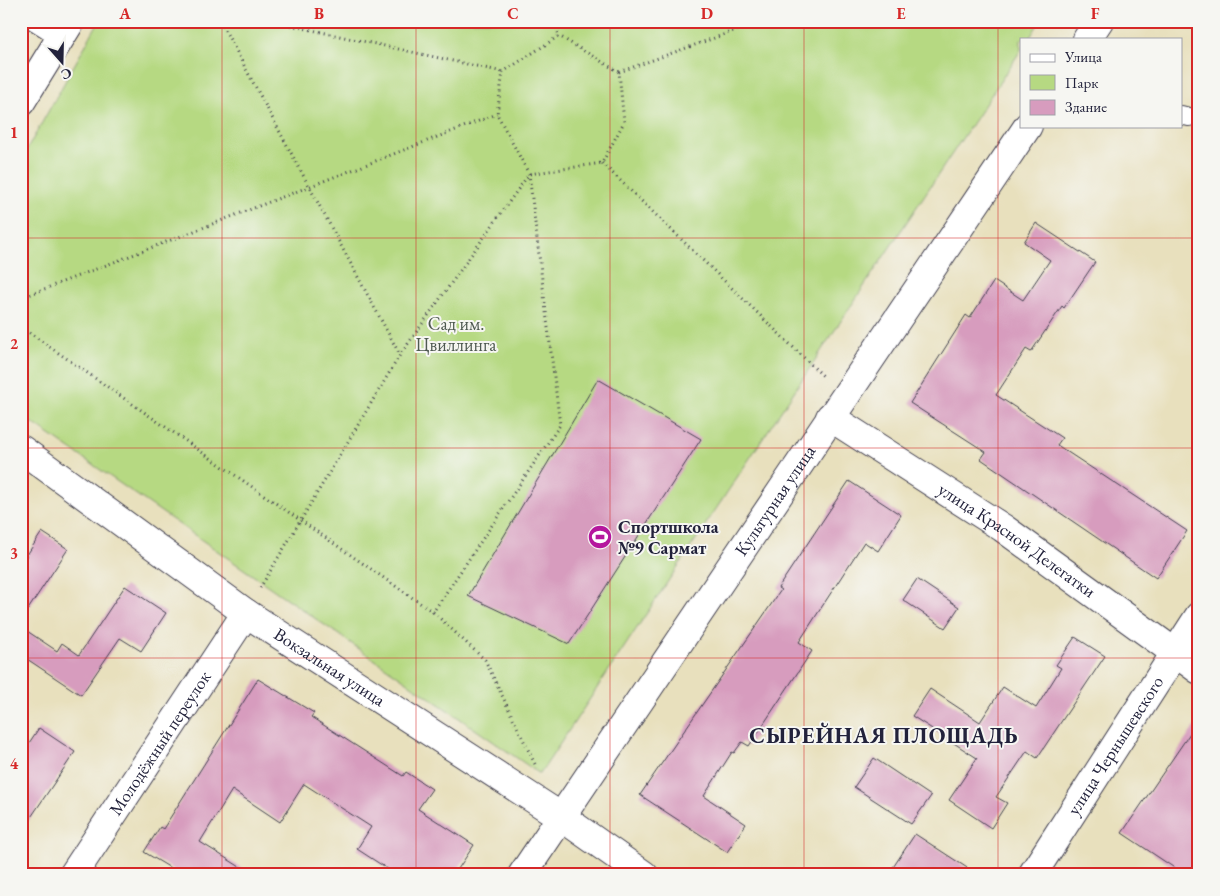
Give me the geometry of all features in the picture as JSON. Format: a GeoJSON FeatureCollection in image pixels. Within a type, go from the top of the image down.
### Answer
{"type":"FeatureCollection","features":[{"type":"Feature","properties":{"kind":"street"},"geometry":{"type":"LineString","coordinates":[[1088,38],[1099,21]]}},
{"type":"Feature","properties":{"kind":"street"},"geometry":{"type":"LineString","coordinates":[[21,102],[66,30]]}},
{"type":"Feature","properties":{"kind":"street","name":"Культурная улица"},"geometry":{"type":"LineString","coordinates":[[522,875],[560,816],[1027,128]]}},
{"type":"Feature","properties":{"kind":"street","name":"улица Красной Делегатки"},"geometry":{"type":"LineString","coordinates":[[830,417],[1004,528],[1199,670]]}},
{"type":"Feature","properties":{"kind":"street","name":"Вокзальная улица"},"geometry":{"type":"LineString","coordinates":[[21,449],[246,613],[560,816],[644,875]]}},
{"type":"Feature","properties":{"kind":"street","name":"Молодёжный переулок"},"geometry":{"type":"LineString","coordinates":[[73,875],[246,613]]}},
{"type":"Feature","properties":{"kind":"street","name":"улица Чернышевского"},"geometry":{"type":"LineString","coordinates":[[1032,875],[1176,655],[1199,616]]}},
{"type":"Feature","properties":{"kind":"lane"},"geometry":{"type":"LineString","coordinates":[[34,21],[66,30]]}},
{"type":"Feature","properties":{"kind":"path"},"geometry":{"type":"LineString","coordinates":[[220,21],[400,355]]}},
{"type":"Feature","properties":{"kind":"path"},"geometry":{"type":"LineString","coordinates":[[271,21],[503,72],[559,36]]}},
{"type":"Feature","properties":{"kind":"path"},"geometry":{"type":"LineString","coordinates":[[555,21],[559,36],[619,72]]}},
{"type":"Feature","properties":{"kind":"path"},"geometry":{"type":"LineString","coordinates":[[619,72],[762,21]]}},
{"type":"Feature","properties":{"kind":"path"},"geometry":{"type":"LineString","coordinates":[[433,612],[560,426],[529,174],[497,114],[503,72]]}},
{"type":"Feature","properties":{"kind":"path"},"geometry":{"type":"LineString","coordinates":[[602,163],[624,122],[619,72]]}},
{"type":"Feature","properties":{"kind":"path"},"geometry":{"type":"LineString","coordinates":[[21,298],[497,114]]}},
{"type":"Feature","properties":{"kind":"path"},"geometry":{"type":"LineString","coordinates":[[246,613],[400,355],[529,174],[602,163]]}},
{"type":"Feature","properties":{"kind":"path"},"geometry":{"type":"LineString","coordinates":[[602,163],[829,382],[830,417]]}},
{"type":"Feature","properties":{"kind":"path"},"geometry":{"type":"LineString","coordinates":[[21,327],[433,612],[485,660],[539,773]]}},
{"type":"Feature","properties":{"kind":"green space","name":"Сад им. Цвиллинга"},"geometry":{"type":"Polygon","coordinates":[[[99,21],[1040,21],[1030,38],[1020,38],[1020,52],[540,774],[21,415],[21,160],[99,21]]]}},
{"type":"Feature","properties":{"kind":"building"},"geometry":{"type":"Polygon","coordinates":[[[1036,223],[1095,262],[1031,352],[1026,349],[996,395],[1062,438],[1057,445],[1187,531],[1156,578],[981,459],[986,452],[910,403],[966,315],[970,318],[994,281],[1023,300],[1050,260],[1024,242],[1036,223]]]}},
{"type":"Feature","properties":{"kind":"building"},"geometry":{"type":"Polygon","coordinates":[[[598,379],[701,439],[569,644],[468,596],[598,379]]]}},
{"type":"Feature","properties":{"kind":"building"},"geometry":{"type":"Polygon","coordinates":[[[849,481],[901,515],[878,551],[864,542],[799,642],[812,651],[749,746],[742,742],[734,753],[732,752],[704,796],[746,824],[727,852],[640,795],[781,590],[778,588],[849,481]]]}},
{"type":"Feature","properties":{"kind":"building"},"geometry":{"type":"Polygon","coordinates":[[[42,532],[68,549],[21,620],[21,564],[42,532]]]}},
{"type":"Feature","properties":{"kind":"building"},"geometry":{"type":"Polygon","coordinates":[[[917,579],[959,607],[945,628],[903,600],[917,579]]]}},
{"type":"Feature","properties":{"kind":"building"},"geometry":{"type":"Polygon","coordinates":[[[125,586],[166,613],[141,651],[120,638],[81,695],[21,655],[21,627],[57,651],[62,643],[79,655],[125,586]]]}},
{"type":"Feature","properties":{"kind":"building"},"geometry":{"type":"Polygon","coordinates":[[[1075,637],[1105,656],[1037,758],[1027,751],[996,797],[1007,803],[991,828],[949,800],[977,758],[912,716],[930,689],[980,722],[1003,687],[1036,708],[1061,668],[1056,665],[1075,637]]]}},
{"type":"Feature","properties":{"kind":"building"},"geometry":{"type":"Polygon","coordinates":[[[258,679],[314,713],[311,717],[403,776],[406,772],[432,789],[418,809],[474,845],[454,875],[397,875],[357,849],[371,827],[304,784],[280,822],[232,790],[200,842],[253,875],[182,875],[144,852],[160,827],[163,829],[258,679]]]}},
{"type":"Feature","properties":{"kind":"building"},"geometry":{"type":"Polygon","coordinates":[[[1199,720],[1199,863],[1191,875],[1185,875],[1122,833],[1199,720]]]}},
{"type":"Feature","properties":{"kind":"building"},"geometry":{"type":"Polygon","coordinates":[[[39,728],[75,752],[21,832],[21,755],[39,728]]]}},
{"type":"Feature","properties":{"kind":"building"},"geometry":{"type":"Polygon","coordinates":[[[874,758],[931,796],[911,824],[854,787],[874,758]]]}},
{"type":"Feature","properties":{"kind":"building"},"geometry":{"type":"Polygon","coordinates":[[[915,834],[978,875],[888,875],[915,834]]]}},
{"type":"Feature","properties":{"kind":"place","name":"Спортшкола №9 Сармат"},"geometry":{"type":"Point","coordinates":[600,537]}},
{"type":"Feature","properties":{"kind":"district","name":"СЫРЕЙНАЯ ПЛОЩАДЬ"},"geometry":{"type":"Point","coordinates":[884,735]}}]}
